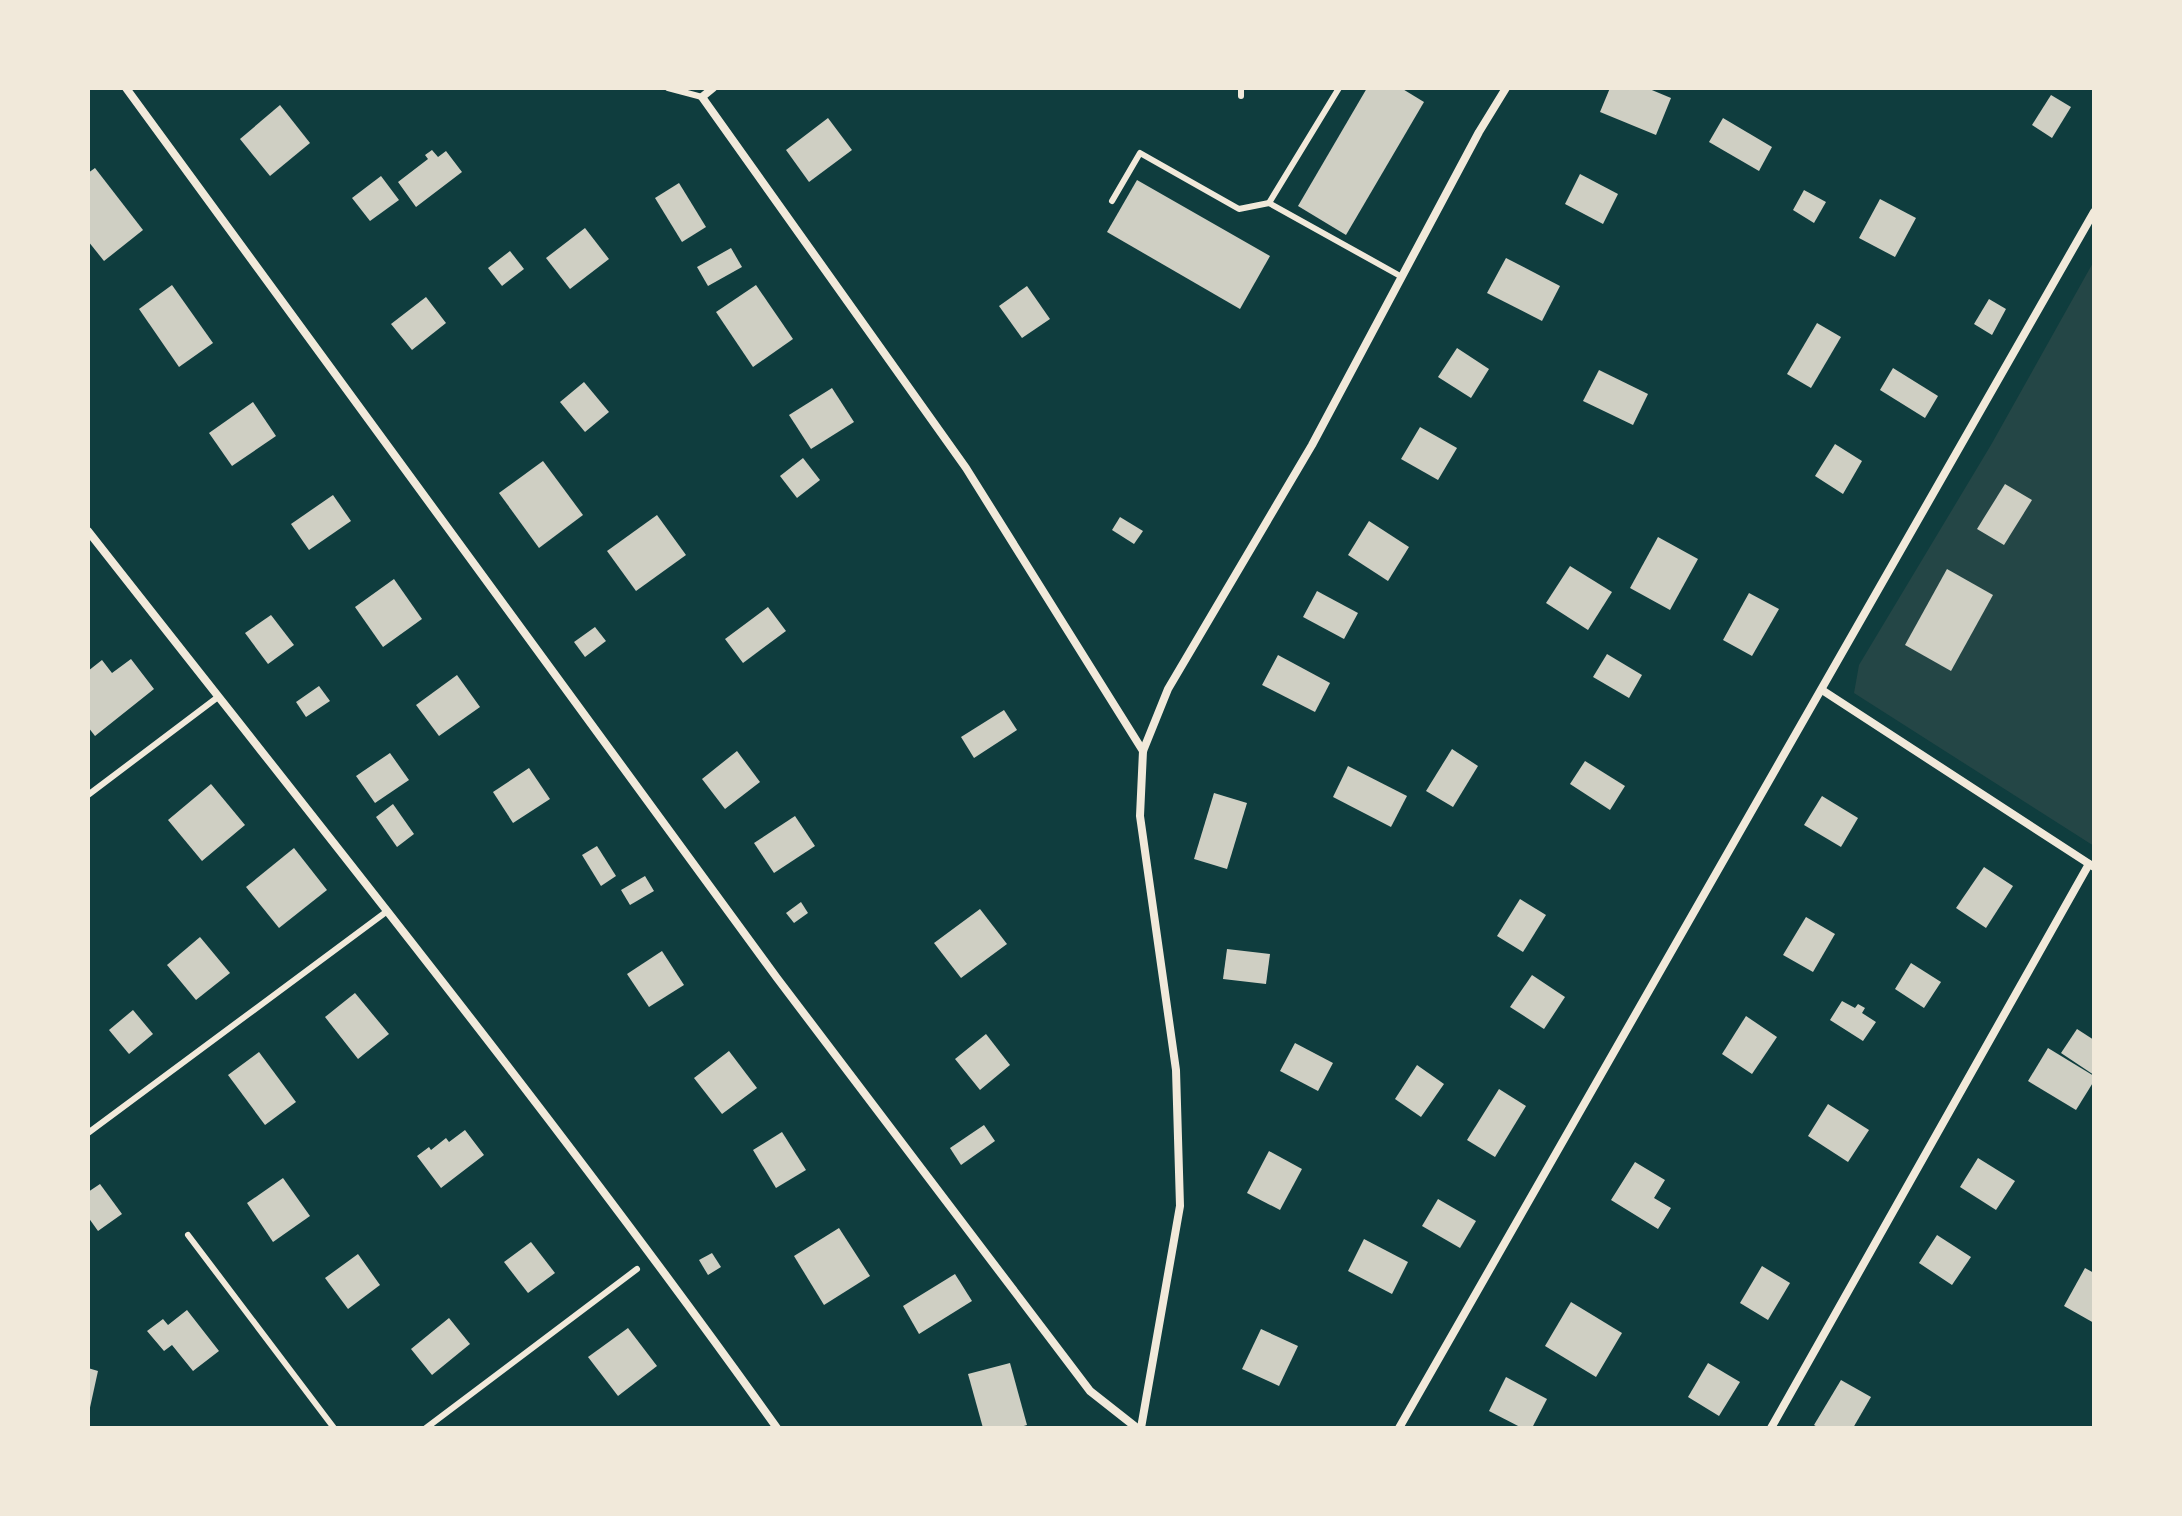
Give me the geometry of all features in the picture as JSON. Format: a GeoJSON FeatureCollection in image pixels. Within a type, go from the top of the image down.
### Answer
{"type":"FeatureCollection","features":[{"type":"Feature","properties":{"kind":"street"},"geometry":{"type":"LineString","coordinates":[[126,88],[777,978],[1090,1391],[1139,1428],[1180,1206],[1176,1070],[1140,816],[1143,751],[1168,689],[1312,445],[1506,88]]}},
{"type":"Feature","properties":{"kind":"street"},"geometry":{"type":"LineString","coordinates":[[713,88],[702,97],[966,468],[1143,751]]}},
{"type":"Feature","properties":{"kind":"street"},"geometry":{"type":"LineString","coordinates":[[1399,1428],[2094,212]]}},
{"type":"Feature","properties":{"kind":"street"},"geometry":{"type":"LineString","coordinates":[[88,531],[669,1276],[777,1428]]}},
{"type":"Feature","properties":{"kind":"street"},"geometry":{"type":"LineString","coordinates":[[1771,1428],[2092,866],[1822,690]]}},
{"type":"Feature","properties":{"kind":"lane"},"geometry":{"type":"LineString","coordinates":[[668,88],[702,97]]}},
{"type":"Feature","properties":{"kind":"lane"},"geometry":{"type":"LineString","coordinates":[[1241,88],[1241,96]]}},
{"type":"Feature","properties":{"kind":"lane"},"geometry":{"type":"LineString","coordinates":[[1269,203],[1339,88]]}},
{"type":"Feature","properties":{"kind":"lane"},"geometry":{"type":"LineString","coordinates":[[1112,201],[1140,153],[1239,209],[1269,203],[1402,277]]}},
{"type":"Feature","properties":{"kind":"lane"},"geometry":{"type":"LineString","coordinates":[[88,795],[218,697]]}},
{"type":"Feature","properties":{"kind":"lane"},"geometry":{"type":"LineString","coordinates":[[88,1133],[386,912]]}},
{"type":"Feature","properties":{"kind":"lane"},"geometry":{"type":"LineString","coordinates":[[188,1235],[334,1428]]}},
{"type":"Feature","properties":{"kind":"lane"},"geometry":{"type":"LineString","coordinates":[[426,1428],[637,1269]]}},
{"type":"Feature","properties":{"kind":"shaded area"},"geometry":{"type":"Polygon","coordinates":[[[2094,261],[2094,846],[1854,693],[1859,665],[1991,445],[2094,261]]]}},
{"type":"Feature","properties":{"kind":"building"},"geometry":{"type":"Polygon","coordinates":[[[1367,88],[1401,88],[1424,102],[1346,235],[1298,206],[1367,88]]]}},
{"type":"Feature","properties":{"kind":"building"},"geometry":{"type":"Polygon","coordinates":[[[1610,88],[1647,88],[1671,98],[1656,135],[1600,112],[1610,88]]]}},
{"type":"Feature","properties":{"kind":"building"},"geometry":{"type":"Polygon","coordinates":[[[2051,95],[2071,107],[2052,138],[2032,125],[2051,95]]]}},
{"type":"Feature","properties":{"kind":"building"},"geometry":{"type":"Polygon","coordinates":[[[280,105],[310,143],[270,176],[240,139],[280,105]]]}},
{"type":"Feature","properties":{"kind":"building"},"geometry":{"type":"Polygon","coordinates":[[[828,118],[852,150],[809,182],[786,150],[828,118]]]}},
{"type":"Feature","properties":{"kind":"building"},"geometry":{"type":"Polygon","coordinates":[[[1723,118],[1772,147],[1759,171],[1709,142],[1723,118]]]}},
{"type":"Feature","properties":{"kind":"building"},"geometry":{"type":"Polygon","coordinates":[[[432,150],[438,157],[446,151],[462,172],[416,207],[398,182],[428,159],[425,155],[432,150]]]}},
{"type":"Feature","properties":{"kind":"building"},"geometry":{"type":"Polygon","coordinates":[[[95,168],[143,230],[104,261],[88,241],[88,173],[95,168]]]}},
{"type":"Feature","properties":{"kind":"building"},"geometry":{"type":"Polygon","coordinates":[[[1580,174],[1618,194],[1603,224],[1565,204],[1580,174]]]}},
{"type":"Feature","properties":{"kind":"building"},"geometry":{"type":"Polygon","coordinates":[[[381,176],[399,200],[370,221],[352,198],[381,176]]]}},
{"type":"Feature","properties":{"kind":"building"},"geometry":{"type":"Polygon","coordinates":[[[1137,180],[1270,256],[1240,309],[1107,232],[1137,180]]]}},
{"type":"Feature","properties":{"kind":"building"},"geometry":{"type":"Polygon","coordinates":[[[679,183],[706,227],[682,242],[655,198],[679,183]]]}},
{"type":"Feature","properties":{"kind":"building"},"geometry":{"type":"Polygon","coordinates":[[[1804,190],[1826,202],[1814,223],[1793,210],[1804,190]]]}},
{"type":"Feature","properties":{"kind":"building"},"geometry":{"type":"Polygon","coordinates":[[[1880,199],[1916,218],[1895,257],[1859,238],[1880,199]]]}},
{"type":"Feature","properties":{"kind":"building"},"geometry":{"type":"Polygon","coordinates":[[[585,228],[609,259],[570,289],[546,258],[585,228]]]}},
{"type":"Feature","properties":{"kind":"building"},"geometry":{"type":"Polygon","coordinates":[[[731,248],[742,267],[708,286],[697,267],[731,248]]]}},
{"type":"Feature","properties":{"kind":"building"},"geometry":{"type":"Polygon","coordinates":[[[510,251],[524,269],[502,286],[488,268],[510,251]]]}},
{"type":"Feature","properties":{"kind":"building"},"geometry":{"type":"Polygon","coordinates":[[[1506,258],[1560,286],[1542,321],[1487,293],[1506,258]]]}},
{"type":"Feature","properties":{"kind":"building"},"geometry":{"type":"Polygon","coordinates":[[[172,285],[213,343],[179,367],[139,309],[172,285]]]}},
{"type":"Feature","properties":{"kind":"building"},"geometry":{"type":"Polygon","coordinates":[[[756,285],[793,339],[753,367],[716,312],[756,285]]]}},
{"type":"Feature","properties":{"kind":"building"},"geometry":{"type":"Polygon","coordinates":[[[1027,286],[1050,319],[1022,338],[999,306],[1027,286]]]}},
{"type":"Feature","properties":{"kind":"building"},"geometry":{"type":"Polygon","coordinates":[[[426,297],[446,323],[412,350],[391,324],[426,297]]]}},
{"type":"Feature","properties":{"kind":"building"},"geometry":{"type":"Polygon","coordinates":[[[1989,299],[2006,309],[1992,335],[1974,324],[1989,299]]]}},
{"type":"Feature","properties":{"kind":"building"},"geometry":{"type":"Polygon","coordinates":[[[1817,323],[1841,337],[1811,388],[1787,374],[1817,323]]]}},
{"type":"Feature","properties":{"kind":"building"},"geometry":{"type":"Polygon","coordinates":[[[1457,348],[1489,369],[1471,398],[1438,377],[1457,348]]]}},
{"type":"Feature","properties":{"kind":"building"},"geometry":{"type":"Polygon","coordinates":[[[1893,368],[1938,396],[1925,418],[1880,390],[1893,368]]]}},
{"type":"Feature","properties":{"kind":"building"},"geometry":{"type":"Polygon","coordinates":[[[1599,370],[1648,394],[1633,425],[1583,401],[1599,370]]]}},
{"type":"Feature","properties":{"kind":"building"},"geometry":{"type":"Polygon","coordinates":[[[584,382],[609,412],[585,432],[560,402],[584,382]]]}},
{"type":"Feature","properties":{"kind":"building"},"geometry":{"type":"Polygon","coordinates":[[[832,388],[854,422],[811,449],[789,415],[832,388]]]}},
{"type":"Feature","properties":{"kind":"building"},"geometry":{"type":"Polygon","coordinates":[[[253,402],[276,436],[232,466],[209,433],[253,402]]]}},
{"type":"Feature","properties":{"kind":"building"},"geometry":{"type":"Polygon","coordinates":[[[1420,427],[1457,448],[1438,480],[1401,459],[1420,427]]]}},
{"type":"Feature","properties":{"kind":"building"},"geometry":{"type":"Polygon","coordinates":[[[1835,444],[1862,461],[1843,494],[1815,476],[1835,444]]]}},
{"type":"Feature","properties":{"kind":"building"},"geometry":{"type":"Polygon","coordinates":[[[803,458],[820,480],[797,498],[780,476],[803,458]]]}},
{"type":"Feature","properties":{"kind":"building"},"geometry":{"type":"Polygon","coordinates":[[[543,461],[583,515],[539,548],[499,493],[543,461]]]}},
{"type":"Feature","properties":{"kind":"building"},"geometry":{"type":"Polygon","coordinates":[[[2005,484],[2032,500],[2004,545],[1977,529],[2005,484]]]}},
{"type":"Feature","properties":{"kind":"building"},"geometry":{"type":"Polygon","coordinates":[[[333,495],[351,521],[309,550],[291,524],[333,495]]]}},
{"type":"Feature","properties":{"kind":"building"},"geometry":{"type":"Polygon","coordinates":[[[657,515],[686,555],[636,591],[607,551],[657,515]]]}},
{"type":"Feature","properties":{"kind":"building"},"geometry":{"type":"Polygon","coordinates":[[[1120,517],[1143,531],[1134,544],[1112,530],[1120,517]]]}},
{"type":"Feature","properties":{"kind":"building"},"geometry":{"type":"Polygon","coordinates":[[[1369,521],[1409,547],[1388,581],[1348,555],[1369,521]]]}},
{"type":"Feature","properties":{"kind":"building"},"geometry":{"type":"Polygon","coordinates":[[[1658,537],[1698,559],[1670,610],[1630,588],[1658,537]]]}},
{"type":"Feature","properties":{"kind":"building"},"geometry":{"type":"Polygon","coordinates":[[[1570,566],[1612,592],[1588,630],[1546,603],[1570,566]]]}},
{"type":"Feature","properties":{"kind":"building"},"geometry":{"type":"Polygon","coordinates":[[[1947,569],[1993,595],[1951,671],[1905,645],[1947,569]]]}},
{"type":"Feature","properties":{"kind":"building"},"geometry":{"type":"Polygon","coordinates":[[[394,579],[422,619],[383,647],[355,607],[394,579]]]}},
{"type":"Feature","properties":{"kind":"building"},"geometry":{"type":"Polygon","coordinates":[[[1317,591],[1358,613],[1344,639],[1303,617],[1317,591]]]}},
{"type":"Feature","properties":{"kind":"building"},"geometry":{"type":"Polygon","coordinates":[[[1749,593],[1779,609],[1752,656],[1723,640],[1749,593]]]}},
{"type":"Feature","properties":{"kind":"building"},"geometry":{"type":"Polygon","coordinates":[[[768,607],[786,631],[743,663],[725,639],[768,607]]]}},
{"type":"Feature","properties":{"kind":"building"},"geometry":{"type":"Polygon","coordinates":[[[271,615],[294,645],[268,664],[245,633],[271,615]]]}},
{"type":"Feature","properties":{"kind":"building"},"geometry":{"type":"Polygon","coordinates":[[[595,627],[606,641],[585,657],[574,642],[595,627]]]}},
{"type":"Feature","properties":{"kind":"building"},"geometry":{"type":"Polygon","coordinates":[[[1607,654],[1642,675],[1629,698],[1593,677],[1607,654]]]}},
{"type":"Feature","properties":{"kind":"building"},"geometry":{"type":"Polygon","coordinates":[[[1278,655],[1330,683],[1315,712],[1262,685],[1278,655]]]}},
{"type":"Feature","properties":{"kind":"building"},"geometry":{"type":"Polygon","coordinates":[[[131,659],[154,689],[95,736],[88,727],[88,671],[102,660],[112,673],[131,659]]]}},
{"type":"Feature","properties":{"kind":"building"},"geometry":{"type":"Polygon","coordinates":[[[457,675],[480,707],[439,736],[416,705],[457,675]]]}},
{"type":"Feature","properties":{"kind":"building"},"geometry":{"type":"Polygon","coordinates":[[[319,686],[330,701],[306,717],[296,702],[319,686]]]}},
{"type":"Feature","properties":{"kind":"building"},"geometry":{"type":"Polygon","coordinates":[[[1004,710],[1017,730],[974,758],[961,737],[1004,710]]]}},
{"type":"Feature","properties":{"kind":"building"},"geometry":{"type":"Polygon","coordinates":[[[1452,749],[1478,766],[1453,807],[1426,791],[1452,749]]]}},
{"type":"Feature","properties":{"kind":"building"},"geometry":{"type":"Polygon","coordinates":[[[737,751],[760,782],[725,809],[702,779],[737,751]]]}},
{"type":"Feature","properties":{"kind":"building"},"geometry":{"type":"Polygon","coordinates":[[[390,753],[409,780],[375,803],[356,776],[390,753]]]}},
{"type":"Feature","properties":{"kind":"building"},"geometry":{"type":"Polygon","coordinates":[[[1585,761],[1625,786],[1610,810],[1570,784],[1585,761]]]}},
{"type":"Feature","properties":{"kind":"building"},"geometry":{"type":"Polygon","coordinates":[[[1348,766],[1407,796],[1391,827],[1333,797],[1348,766]]]}},
{"type":"Feature","properties":{"kind":"building"},"geometry":{"type":"Polygon","coordinates":[[[529,768],[550,799],[513,823],[493,792],[529,768]]]}},
{"type":"Feature","properties":{"kind":"building"},"geometry":{"type":"Polygon","coordinates":[[[211,784],[245,825],[202,861],[168,820],[211,784]]]}},
{"type":"Feature","properties":{"kind":"building"},"geometry":{"type":"Polygon","coordinates":[[[1214,793],[1247,803],[1227,869],[1194,859],[1214,793]]]}},
{"type":"Feature","properties":{"kind":"building"},"geometry":{"type":"Polygon","coordinates":[[[1822,796],[1858,818],[1841,847],[1804,825],[1822,796]]]}},
{"type":"Feature","properties":{"kind":"building"},"geometry":{"type":"Polygon","coordinates":[[[393,804],[414,834],[397,847],[376,817],[393,804]]]}},
{"type":"Feature","properties":{"kind":"building"},"geometry":{"type":"Polygon","coordinates":[[[795,816],[815,846],[774,873],[754,843],[795,816]]]}},
{"type":"Feature","properties":{"kind":"building"},"geometry":{"type":"Polygon","coordinates":[[[597,846],[616,876],[601,886],[582,855],[597,846]]]}},
{"type":"Feature","properties":{"kind":"building"},"geometry":{"type":"Polygon","coordinates":[[[294,848],[327,890],[279,928],[246,887],[294,848]]]}},
{"type":"Feature","properties":{"kind":"building"},"geometry":{"type":"Polygon","coordinates":[[[1984,867],[2013,886],[1986,928],[1956,908],[1984,867]]]}},
{"type":"Feature","properties":{"kind":"building"},"geometry":{"type":"Polygon","coordinates":[[[645,876],[654,891],[630,905],[621,890],[645,876]]]}},
{"type":"Feature","properties":{"kind":"building"},"geometry":{"type":"Polygon","coordinates":[[[1520,899],[1546,915],[1523,952],[1497,936],[1520,899]]]}},
{"type":"Feature","properties":{"kind":"building"},"geometry":{"type":"Polygon","coordinates":[[[801,902],[808,913],[794,923],[786,913],[801,902]]]}},
{"type":"Feature","properties":{"kind":"building"},"geometry":{"type":"Polygon","coordinates":[[[980,909],[1007,944],[961,978],[934,943],[980,909]]]}},
{"type":"Feature","properties":{"kind":"building"},"geometry":{"type":"Polygon","coordinates":[[[1806,917],[1835,934],[1813,972],[1783,955],[1806,917]]]}},
{"type":"Feature","properties":{"kind":"building"},"geometry":{"type":"Polygon","coordinates":[[[200,937],[230,973],[196,1000],[167,965],[200,937]]]}},
{"type":"Feature","properties":{"kind":"building"},"geometry":{"type":"Polygon","coordinates":[[[1227,949],[1270,954],[1266,984],[1223,979],[1227,949]]]}},
{"type":"Feature","properties":{"kind":"building"},"geometry":{"type":"Polygon","coordinates":[[[662,951],[684,985],[649,1007],[627,974],[662,951]]]}},
{"type":"Feature","properties":{"kind":"building"},"geometry":{"type":"Polygon","coordinates":[[[1911,963],[1941,982],[1924,1008],[1895,989],[1911,963]]]}},
{"type":"Feature","properties":{"kind":"building"},"geometry":{"type":"Polygon","coordinates":[[[1532,975],[1565,997],[1544,1029],[1510,1007],[1532,975]]]}},
{"type":"Feature","properties":{"kind":"building"},"geometry":{"type":"Polygon","coordinates":[[[355,993],[389,1034],[358,1059],[325,1017],[355,993]]]}},
{"type":"Feature","properties":{"kind":"building"},"geometry":{"type":"Polygon","coordinates":[[[1842,1001],[1855,1008],[1858,1004],[1865,1008],[1862,1013],[1876,1022],[1863,1041],[1830,1020],[1842,1001]]]}},
{"type":"Feature","properties":{"kind":"building"},"geometry":{"type":"Polygon","coordinates":[[[133,1010],[153,1034],[129,1054],[109,1030],[133,1010]]]}},
{"type":"Feature","properties":{"kind":"building"},"geometry":{"type":"Polygon","coordinates":[[[1746,1016],[1777,1037],[1752,1074],[1722,1054],[1746,1016]]]}},
{"type":"Feature","properties":{"kind":"building"},"geometry":{"type":"Polygon","coordinates":[[[2077,1029],[2094,1040],[2094,1075],[2061,1053],[2077,1029]]]}},
{"type":"Feature","properties":{"kind":"building"},"geometry":{"type":"Polygon","coordinates":[[[986,1034],[1010,1065],[980,1090],[955,1059],[986,1034]]]}},
{"type":"Feature","properties":{"kind":"building"},"geometry":{"type":"Polygon","coordinates":[[[1295,1043],[1333,1063],[1318,1091],[1280,1071],[1295,1043]]]}},
{"type":"Feature","properties":{"kind":"building"},"geometry":{"type":"Polygon","coordinates":[[[2048,1048],[2094,1076],[2076,1110],[2028,1081],[2048,1048]]]}},
{"type":"Feature","properties":{"kind":"building"},"geometry":{"type":"Polygon","coordinates":[[[729,1051],[757,1088],[722,1114],[694,1078],[729,1051]]]}},
{"type":"Feature","properties":{"kind":"building"},"geometry":{"type":"Polygon","coordinates":[[[259,1052],[296,1102],[265,1125],[228,1075],[259,1052]]]}},
{"type":"Feature","properties":{"kind":"building"},"geometry":{"type":"Polygon","coordinates":[[[1417,1065],[1444,1084],[1421,1117],[1395,1099],[1417,1065]]]}},
{"type":"Feature","properties":{"kind":"building"},"geometry":{"type":"Polygon","coordinates":[[[1499,1089],[1526,1106],[1495,1157],[1467,1140],[1499,1089]]]}},
{"type":"Feature","properties":{"kind":"building"},"geometry":{"type":"Polygon","coordinates":[[[1828,1104],[1869,1130],[1848,1162],[1808,1136],[1828,1104]]]}},
{"type":"Feature","properties":{"kind":"building"},"geometry":{"type":"Polygon","coordinates":[[[984,1125],[995,1141],[961,1165],[950,1148],[984,1125]]]}},
{"type":"Feature","properties":{"kind":"building"},"geometry":{"type":"Polygon","coordinates":[[[465,1130],[484,1155],[441,1188],[417,1156],[446,1138],[449,1142],[465,1130]]]}},
{"type":"Feature","properties":{"kind":"building"},"geometry":{"type":"Polygon","coordinates":[[[782,1132],[806,1170],[776,1188],[753,1150],[782,1132]]]}},
{"type":"Feature","properties":{"kind":"building"},"geometry":{"type":"Polygon","coordinates":[[[1269,1151],[1302,1169],[1280,1210],[1247,1193],[1269,1151]]]}},
{"type":"Feature","properties":{"kind":"building"},"geometry":{"type":"Polygon","coordinates":[[[1978,1158],[2015,1181],[1996,1210],[1960,1187],[1978,1158]]]}},
{"type":"Feature","properties":{"kind":"building"},"geometry":{"type":"Polygon","coordinates":[[[1635,1162],[1665,1180],[1654,1198],[1671,1208],[1658,1229],[1611,1200],[1635,1162]]]}},
{"type":"Feature","properties":{"kind":"building"},"geometry":{"type":"Polygon","coordinates":[[[283,1178],[310,1216],[273,1242],[247,1203],[283,1178]]]}},
{"type":"Feature","properties":{"kind":"building"},"geometry":{"type":"Polygon","coordinates":[[[100,1184],[122,1214],[98,1231],[88,1217],[88,1192],[100,1184]]]}},
{"type":"Feature","properties":{"kind":"building"},"geometry":{"type":"Polygon","coordinates":[[[1438,1199],[1476,1221],[1460,1248],[1422,1226],[1438,1199]]]}},
{"type":"Feature","properties":{"kind":"building"},"geometry":{"type":"Polygon","coordinates":[[[839,1228],[870,1276],[824,1305],[794,1256],[839,1228]]]}},
{"type":"Feature","properties":{"kind":"building"},"geometry":{"type":"Polygon","coordinates":[[[1937,1235],[1971,1257],[1952,1285],[1919,1263],[1937,1235]]]}},
{"type":"Feature","properties":{"kind":"building"},"geometry":{"type":"Polygon","coordinates":[[[1364,1239],[1408,1262],[1392,1294],[1348,1271],[1364,1239]]]}},
{"type":"Feature","properties":{"kind":"building"},"geometry":{"type":"Polygon","coordinates":[[[531,1242],[555,1273],[528,1293],[504,1262],[531,1242]]]}},
{"type":"Feature","properties":{"kind":"building"},"geometry":{"type":"Polygon","coordinates":[[[712,1253],[721,1267],[708,1275],[699,1260],[712,1253]]]}},
{"type":"Feature","properties":{"kind":"building"},"geometry":{"type":"Polygon","coordinates":[[[358,1254],[380,1285],[348,1309],[325,1278],[358,1254]]]}},
{"type":"Feature","properties":{"kind":"building"},"geometry":{"type":"Polygon","coordinates":[[[1762,1266],[1790,1283],[1768,1320],[1740,1303],[1762,1266]]]}},
{"type":"Feature","properties":{"kind":"building"},"geometry":{"type":"Polygon","coordinates":[[[2085,1268],[2094,1273],[2094,1323],[2064,1306],[2085,1268]]]}},
{"type":"Feature","properties":{"kind":"building"},"geometry":{"type":"Polygon","coordinates":[[[955,1274],[972,1301],[919,1334],[903,1306],[955,1274]]]}},
{"type":"Feature","properties":{"kind":"building"},"geometry":{"type":"Polygon","coordinates":[[[1571,1302],[1622,1333],[1596,1377],[1545,1346],[1571,1302]]]}},
{"type":"Feature","properties":{"kind":"building"},"geometry":{"type":"Polygon","coordinates":[[[187,1310],[219,1351],[193,1371],[172,1345],[164,1351],[147,1331],[163,1319],[168,1325],[187,1310]]]}},
{"type":"Feature","properties":{"kind":"building"},"geometry":{"type":"Polygon","coordinates":[[[449,1318],[470,1344],[432,1375],[411,1349],[449,1318]]]}},
{"type":"Feature","properties":{"kind":"building"},"geometry":{"type":"Polygon","coordinates":[[[628,1328],[657,1366],[618,1396],[588,1357],[628,1328]]]}},
{"type":"Feature","properties":{"kind":"building"},"geometry":{"type":"Polygon","coordinates":[[[1261,1329],[1298,1346],[1279,1386],[1242,1369],[1261,1329]]]}},
{"type":"Feature","properties":{"kind":"building"},"geometry":{"type":"Polygon","coordinates":[[[1010,1363],[1027,1425],[983,1428],[968,1374],[1010,1363]]]}},
{"type":"Feature","properties":{"kind":"building"},"geometry":{"type":"Polygon","coordinates":[[[1708,1363],[1740,1382],[1719,1416],[1688,1397],[1708,1363]]]}},
{"type":"Feature","properties":{"kind":"building"},"geometry":{"type":"Polygon","coordinates":[[[88,1368],[98,1371],[89,1412],[88,1412],[88,1368]]]}},
{"type":"Feature","properties":{"kind":"building"},"geometry":{"type":"Polygon","coordinates":[[[1506,1377],[1547,1399],[1532,1428],[1522,1428],[1489,1411],[1506,1377]]]}},
{"type":"Feature","properties":{"kind":"building"},"geometry":{"type":"Polygon","coordinates":[[[1841,1380],[1871,1397],[1853,1428],[1819,1428],[1814,1425],[1841,1380]]]}}]}
